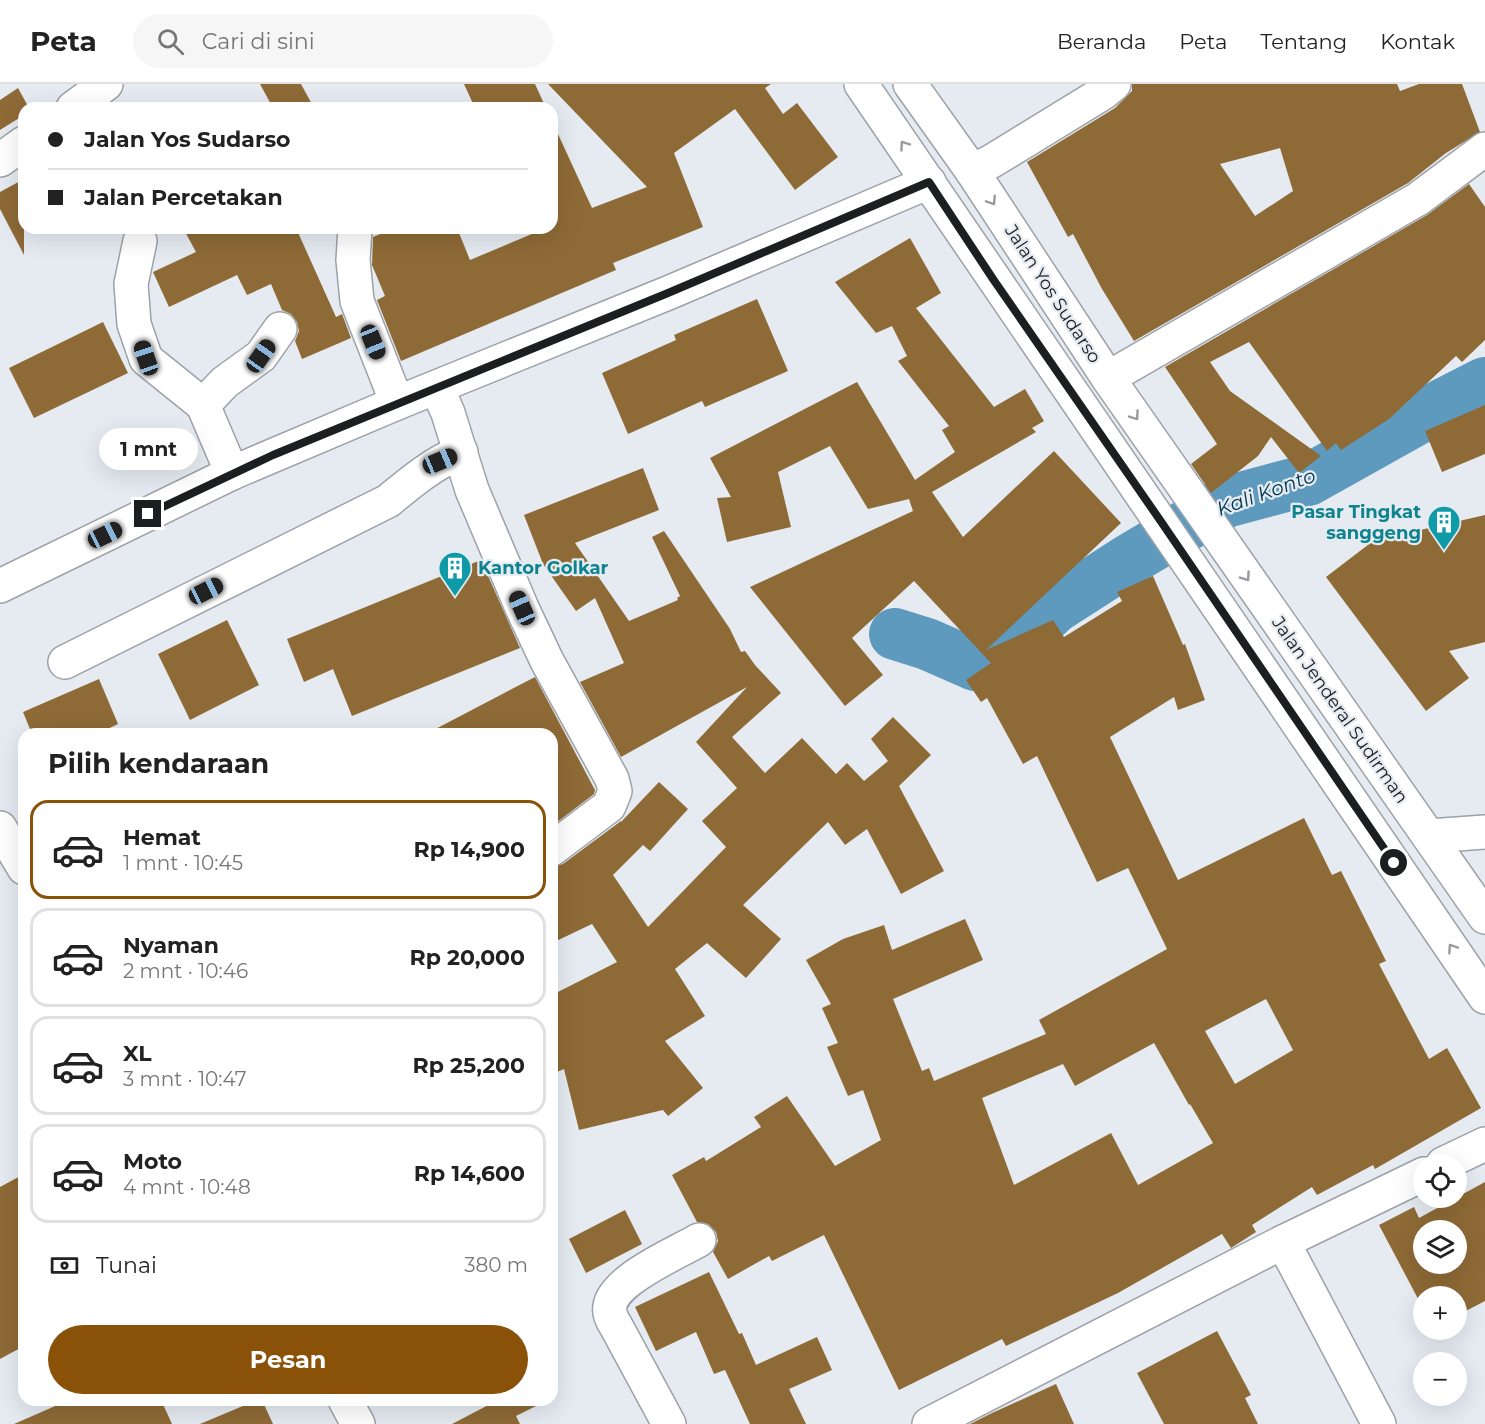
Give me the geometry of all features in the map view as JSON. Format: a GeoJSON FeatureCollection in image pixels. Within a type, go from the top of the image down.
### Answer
{"type":"FeatureCollection","features":[{"type":"Feature","properties":{"kind":"main road"},"geometry":{"type":"LineString","coordinates":[[80,102],[106,84]]}},
{"type":"Feature","properties":{"kind":"main road"},"geometry":{"type":"LineString","coordinates":[[861,84],[1485,997]]}},
{"type":"Feature","properties":{"kind":"main road","name":"Jalan Yos Sudarso"},"geometry":{"type":"LineString","coordinates":[[910,84],[972,171],[1108,378],[1204,516]]}},
{"type":"Feature","properties":{"kind":"main road"},"geometry":{"type":"LineString","coordinates":[[972,171],[1103,93],[1114,84]]}},
{"type":"Feature","properties":{"kind":"main road"},"geometry":{"type":"LineString","coordinates":[[0,160],[18,147]]}},
{"type":"Feature","properties":{"kind":"main road"},"geometry":{"type":"LineString","coordinates":[[1108,378],[1418,199],[1485,149]]}},
{"type":"Feature","properties":{"kind":"main road"},"geometry":{"type":"LineString","coordinates":[[0,586],[232,473],[668,293],[929,182]]}},
{"type":"Feature","properties":{"kind":"main road"},"geometry":{"type":"LineString","coordinates":[[355,234],[353,260],[357,301],[397,403]]}},
{"type":"Feature","properties":{"kind":"main road"},"geometry":{"type":"LineString","coordinates":[[140,241],[131,284],[134,324],[146,358],[203,405],[232,473]]}},
{"type":"Feature","properties":{"kind":"main road"},"geometry":{"type":"LineString","coordinates":[[203,405],[225,382],[261,356],[280,329]]}},
{"type":"Feature","properties":{"kind":"main road"},"geometry":{"type":"LineString","coordinates":[[437,388],[448,413],[472,490],[522,608],[547,661],[612,779],[615,791],[609,806],[558,844]]}},
{"type":"Feature","properties":{"kind":"main road"},"geometry":{"type":"LineString","coordinates":[[65,662],[388,501],[440,461],[460,452]]}},
{"type":"Feature","properties":{"kind":"main road","name":"Jalan Jenderal Sudirman"},"geometry":{"type":"LineString","coordinates":[[1204,516],[1429,836],[1479,899]]}},
{"type":"Feature","properties":{"kind":"main road"},"geometry":{"type":"LineString","coordinates":[[0,828],[18,858]]}},
{"type":"Feature","properties":{"kind":"main road"},"geometry":{"type":"LineString","coordinates":[[1429,836],[1485,832]]}},
{"type":"Feature","properties":{"kind":"main road"},"geometry":{"type":"LineString","coordinates":[[1464,1154],[1485,1144]]}},
{"type":"Feature","properties":{"kind":"main road"},"geometry":{"type":"LineString","coordinates":[[928,1424],[1283,1242],[1413,1179]]}},
{"type":"Feature","properties":{"kind":"main road"},"geometry":{"type":"LineString","coordinates":[[669,1424],[616,1326],[610,1312],[611,1302],[632,1276],[699,1240]]}},
{"type":"Feature","properties":{"kind":"main road"},"geometry":{"type":"LineString","coordinates":[[1283,1242],[1379,1424]]}},
{"type":"Feature","properties":{"kind":"main road"},"geometry":{"type":"LineString","coordinates":[[348,1406],[358,1424]]}},
{"type":"Feature","properties":{"kind":"building"},"geometry":{"type":"Polygon","coordinates":[[[260,84],[301,84],[311,102],[270,102],[260,84]]]}},
{"type":"Feature","properties":{"kind":"building"},"geometry":{"type":"Polygon","coordinates":[[[464,84],[535,84],[543,102],[472,102],[464,84]]]}},
{"type":"Feature","properties":{"kind":"building"},"geometry":{"type":"Polygon","coordinates":[[[548,84],[771,84],[765,88],[783,114],[797,103],[838,157],[795,190],[735,109],[674,153],[703,227],[613,263],[616,270],[401,361],[377,300],[385,296],[372,265],[373,237],[380,234],[459,234],[470,260],[532,234],[558,234],[558,134],[592,208],[647,187],[548,84]]]}},
{"type":"Feature","properties":{"kind":"building"},"geometry":{"type":"Polygon","coordinates":[[[1132,84],[1397,84],[1400,91],[1419,84],[1462,84],[1480,132],[1446,153],[1408,183],[1134,341],[1102,289],[1073,234],[1068,237],[1027,162],[1115,108],[1132,91],[1132,84]],[[1280,148],[1220,164],[1255,216],[1293,191],[1280,148]]]}},
{"type":"Feature","properties":{"kind":"building"},"geometry":{"type":"Polygon","coordinates":[[[18,88],[26,102],[18,102],[18,119],[0,130],[0,100],[18,88]]]}},
{"type":"Feature","properties":{"kind":"building"},"geometry":{"type":"Polygon","coordinates":[[[18,182],[18,234],[24,234],[24,255],[0,209],[0,192],[18,182]]]}},
{"type":"Feature","properties":{"kind":"building"},"geometry":{"type":"Polygon","coordinates":[[[1469,184],[1485,207],[1485,340],[1462,362],[1456,356],[1389,419],[1341,450],[1336,443],[1327,451],[1249,342],[1210,362],[1230,391],[1321,456],[1299,473],[1271,437],[1258,456],[1211,493],[1191,464],[1217,444],[1165,367],[1427,215],[1469,184]]]}},
{"type":"Feature","properties":{"kind":"building"},"geometry":{"type":"Polygon","coordinates":[[[186,234],[299,234],[336,317],[342,314],[351,338],[302,359],[295,341],[299,331],[297,322],[291,314],[282,310],[271,284],[247,295],[237,275],[169,307],[153,272],[196,252],[186,234]]]}},
{"type":"Feature","properties":{"kind":"building"},"geometry":{"type":"Polygon","coordinates":[[[910,238],[941,293],[916,308],[994,407],[1025,389],[1044,421],[1032,428],[1036,432],[932,492],[963,537],[1054,451],[1121,523],[986,650],[1053,620],[1064,637],[1122,601],[1117,592],[1153,576],[1183,645],[1185,644],[1205,700],[1178,710],[1174,697],[1110,737],[1178,880],[1304,818],[1332,875],[1341,871],[1386,961],[1379,964],[1429,1059],[1447,1048],[1481,1108],[1375,1169],[1373,1165],[1317,1195],[1312,1187],[1252,1225],[1256,1232],[1231,1248],[1222,1234],[1118,1293],[1006,1346],[1002,1339],[899,1390],[824,1235],[772,1261],[769,1256],[728,1279],[713,1252],[718,1241],[716,1232],[708,1224],[697,1222],[672,1175],[704,1157],[706,1161],[761,1127],[754,1117],[787,1096],[835,1166],[881,1140],[863,1090],[848,1096],[827,1047],[838,1043],[822,1008],[831,1004],[806,960],[843,939],[884,925],[892,950],[965,919],[983,960],[893,999],[922,1071],[929,1068],[934,1081],[1046,1034],[1039,1020],[1167,949],[1128,868],[1097,882],[1037,756],[1023,764],[987,698],[981,702],[966,680],[991,663],[914,581],[852,638],[883,675],[845,706],[750,587],[913,511],[909,499],[868,509],[830,446],[778,472],[791,527],[727,542],[717,498],[731,497],[710,458],[857,382],[915,480],[955,452],[942,430],[949,426],[898,361],[907,356],[892,326],[876,333],[835,282],[910,238]],[[1266,999],[1205,1031],[1235,1084],[1293,1050],[1266,999]],[[1154,1043],[1075,1086],[1063,1064],[982,1098],[1014,1185],[1111,1133],[1138,1185],[1213,1143],[1154,1043]]]}},
{"type":"Feature","properties":{"kind":"building"},"geometry":{"type":"Polygon","coordinates":[[[757,299],[788,371],[705,407],[702,401],[628,434],[602,373],[676,340],[674,335],[757,299]]]}},
{"type":"Feature","properties":{"kind":"building"},"geometry":{"type":"Polygon","coordinates":[[[103,322],[128,373],[34,418],[9,368],[103,322]]]}},
{"type":"Feature","properties":{"kind":"building"},"geometry":{"type":"Polygon","coordinates":[[[1485,405],[1485,454],[1442,472],[1425,431],[1485,405]]]}},
{"type":"Feature","properties":{"kind":"building"},"geometry":{"type":"Polygon","coordinates":[[[643,468],[659,510],[575,543],[629,621],[678,600],[680,596],[652,537],[664,531],[730,629],[741,652],[745,651],[781,693],[732,737],[765,773],[802,738],[836,774],[847,763],[864,781],[888,761],[871,739],[893,717],[931,755],[899,786],[944,871],[901,894],[867,829],[845,845],[828,822],[743,905],[781,939],[746,978],[707,943],[675,969],[705,1016],[665,1041],[703,1088],[668,1116],[663,1110],[579,1130],[564,1069],[558,1072],[558,992],[617,962],[592,924],[558,940],[558,865],[621,822],[659,782],[688,809],[650,851],[643,845],[613,875],[648,927],[726,847],[702,821],[737,788],[696,742],[747,687],[621,757],[580,682],[624,663],[595,598],[576,611],[543,564],[524,515],[643,468]]]}},
{"type":"Feature","properties":{"kind":"building"},"geometry":{"type":"Polygon","coordinates":[[[1485,515],[1485,642],[1449,651],[1469,678],[1426,711],[1326,577],[1373,541],[1485,515]]]}},
{"type":"Feature","properties":{"kind":"building"},"geometry":{"type":"Polygon","coordinates":[[[481,560],[520,648],[352,716],[333,669],[304,682],[287,639],[481,560]]]}},
{"type":"Feature","properties":{"kind":"building"},"geometry":{"type":"Polygon","coordinates":[[[227,620],[259,685],[190,720],[158,654],[227,620]]]}},
{"type":"Feature","properties":{"kind":"building"},"geometry":{"type":"Polygon","coordinates":[[[535,677],[595,790],[594,794],[558,821],[558,728],[437,728],[535,677]]]}},
{"type":"Feature","properties":{"kind":"building"},"geometry":{"type":"Polygon","coordinates":[[[99,679],[118,724],[110,728],[30,728],[23,712],[99,679]]]}},
{"type":"Feature","properties":{"kind":"building"},"geometry":{"type":"Polygon","coordinates":[[[18,1177],[18,1349],[0,1359],[0,1187],[18,1177]]]}},
{"type":"Feature","properties":{"kind":"building"},"geometry":{"type":"Polygon","coordinates":[[[1485,1182],[1485,1301],[1467,1310],[1467,1286],[1413,1286],[1413,1289],[1379,1225],[1414,1208],[1419,1218],[1437,1208],[1467,1208],[1467,1192],[1485,1182]]]}},
{"type":"Feature","properties":{"kind":"building"},"geometry":{"type":"Polygon","coordinates":[[[625,1210],[642,1244],[586,1273],[569,1239],[625,1210]]]}},
{"type":"Feature","properties":{"kind":"building"},"geometry":{"type":"Polygon","coordinates":[[[709,1272],[739,1334],[742,1333],[756,1365],[817,1337],[832,1370],[789,1389],[806,1424],[750,1424],[725,1370],[714,1374],[696,1332],[656,1351],[635,1307],[709,1272]]]}},
{"type":"Feature","properties":{"kind":"building"},"geometry":{"type":"Polygon","coordinates":[[[1217,1331],[1251,1395],[1245,1398],[1258,1424],[1164,1424],[1137,1373],[1217,1331]]]}},
{"type":"Feature","properties":{"kind":"building"},"geometry":{"type":"Polygon","coordinates":[[[1056,1384],[1074,1424],[970,1424],[992,1413],[1056,1384]]]}},
{"type":"Feature","properties":{"kind":"building"},"geometry":{"type":"Polygon","coordinates":[[[55,1406],[164,1406],[172,1424],[14,1424],[55,1406]]]}},
{"type":"Feature","properties":{"kind":"building"},"geometry":{"type":"Polygon","coordinates":[[[243,1406],[265,1406],[273,1424],[200,1424],[243,1406]]]}},
{"type":"Feature","properties":{"kind":"building"},"geometry":{"type":"Polygon","coordinates":[[[486,1406],[536,1406],[516,1416],[520,1424],[452,1424],[486,1406]]]}},
{"type":"Feature","properties":{"kind":"waterway","name":"Kali Konto"},"geometry":{"type":"LineString","coordinates":[[895,634],[927,644],[975,665],[1032,629],[1054,608],[1226,502],[1308,480],[1485,383]]}},
{"type":"Feature","properties":{"kind":"place","name":"Pasar Tingkat sanggeng"},"geometry":{"type":"Point","coordinates":[1444,551]}},
{"type":"Feature","properties":{"kind":"place","name":"Kantor Golkar"},"geometry":{"type":"Point","coordinates":[455,597]}},
{"type":"Feature","properties":{"kind":"route"},"geometry":{"type":"LineString","coordinates":[[148,514],[273,455],[668,293],[929,182],[993,279],[1394,863]]}}]}
